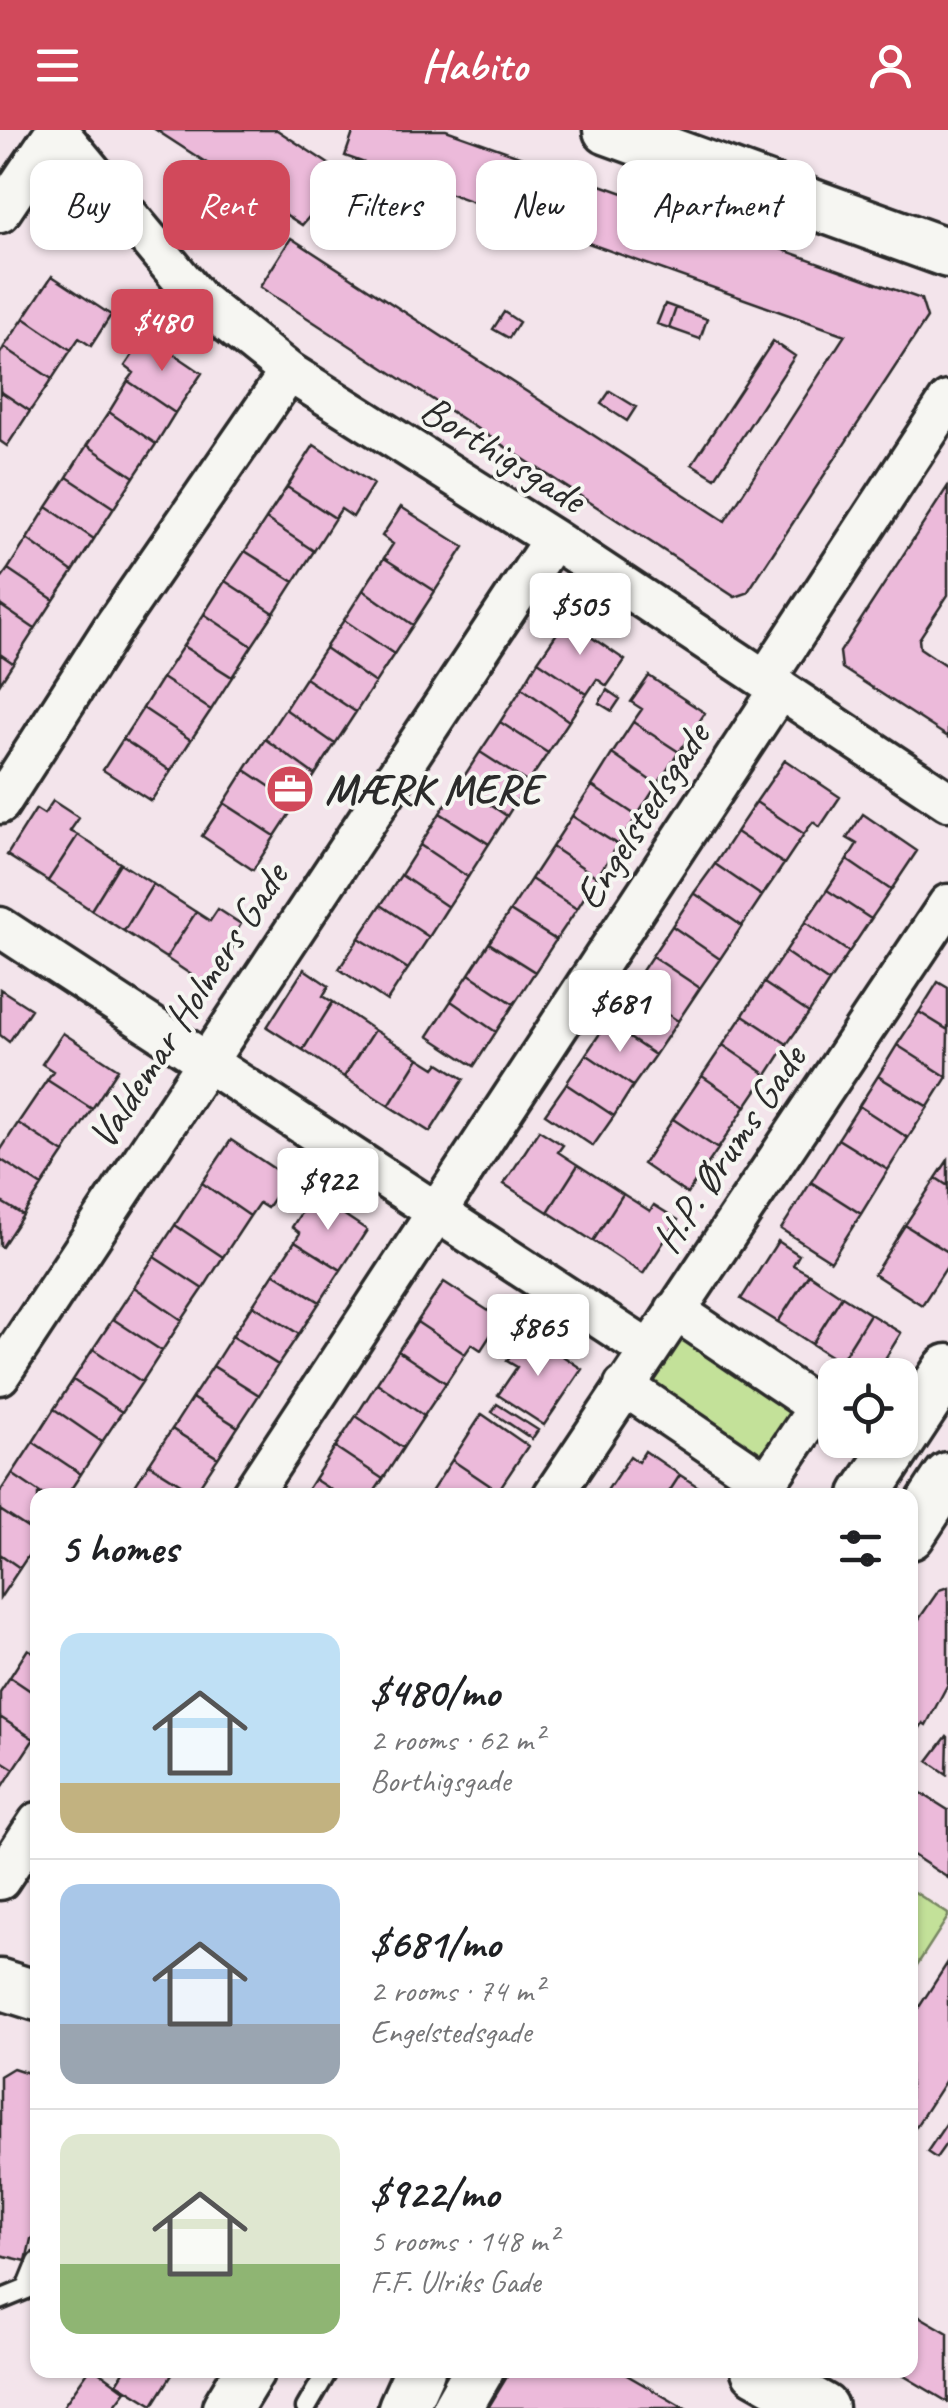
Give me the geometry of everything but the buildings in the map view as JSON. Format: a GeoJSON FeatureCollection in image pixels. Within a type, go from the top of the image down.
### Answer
{"type":"FeatureCollection","features":[{"type":"Feature","properties":{"kind":"street"},"geometry":{"type":"LineString","coordinates":[[0,213],[56,130]]}},
{"type":"Feature","properties":{"kind":"street","name":"Borthigsgade"},"geometry":{"type":"LineString","coordinates":[[56,130],[199,300],[289,372],[553,539],[948,801]]}},
{"type":"Feature","properties":{"kind":"street"},"geometry":{"type":"LineString","coordinates":[[626,133],[948,253]]}},
{"type":"Feature","properties":{"kind":"street"},"geometry":{"type":"LineString","coordinates":[[0,804],[114,626],[289,372]]}},
{"type":"Feature","properties":{"kind":"street","name":"Engelstedsgade"},"geometry":{"type":"LineString","coordinates":[[256,1488],[773,684],[948,401]]}},
{"type":"Feature","properties":{"kind":"street","name":"Valdemar Holmers Gade"},"geometry":{"type":"LineString","coordinates":[[0,1375],[204,1061],[553,539]]}},
{"type":"Feature","properties":{"kind":"street","name":"H.P. Ørums Gade"},"geometry":{"type":"LineString","coordinates":[[558,1488],[948,904]]}},
{"type":"Feature","properties":{"kind":"street"},"geometry":{"type":"LineString","coordinates":[[0,927],[648,1350]]}},
{"type":"Feature","properties":{"kind":"street"},"geometry":{"type":"LineString","coordinates":[[624,1386],[767,1483],[818,1407],[675,1310]]}},
{"type":"Feature","properties":{"kind":"street"},"geometry":{"type":"LineString","coordinates":[[870,1488],[948,1369]]}},
{"type":"Feature","properties":{"kind":"street"},"geometry":{"type":"LineString","coordinates":[[0,1880],[30,1834]]}},
{"type":"Feature","properties":{"kind":"street"},"geometry":{"type":"LineString","coordinates":[[0,1984],[30,1993]]}},
{"type":"Feature","properties":{"kind":"street"},"geometry":{"type":"LineString","coordinates":[[227,2408],[245,2378]]}},
{"type":"Feature","properties":{"kind":"street"},"geometry":{"type":"LineString","coordinates":[[403,2408],[416,2378]]}},
{"type":"Feature","properties":{"kind":"street"},"geometry":{"type":"LineString","coordinates":[[457,2408],[474,2378]]}},
{"type":"Feature","properties":{"kind":"street"},"geometry":{"type":"LineString","coordinates":[[770,2378],[823,2408]]}},
{"type":"Feature","properties":{"kind":"lane"},"geometry":{"type":"LineString","coordinates":[[0,2300],[27,2289],[30,2282]]}},
{"type":"Feature","properties":{"kind":"lane"},"geometry":{"type":"LineString","coordinates":[[306,2408],[323,2378]]}},
{"type":"Feature","properties":{"kind":"green space"},"geometry":{"type":"Polygon","coordinates":[[[683,1324],[805,1408],[761,1473],[639,1389],[683,1324]]]}},
{"type":"Feature","properties":{"kind":"green space"},"geometry":{"type":"Polygon","coordinates":[[[918,1894],[948,1917],[918,1964],[918,1894]]]}},
{"type":"Feature","properties":{"kind":"place","name":"MÆRK MERE"},"geometry":{"type":"Point","coordinates":[290,789]}}]}
